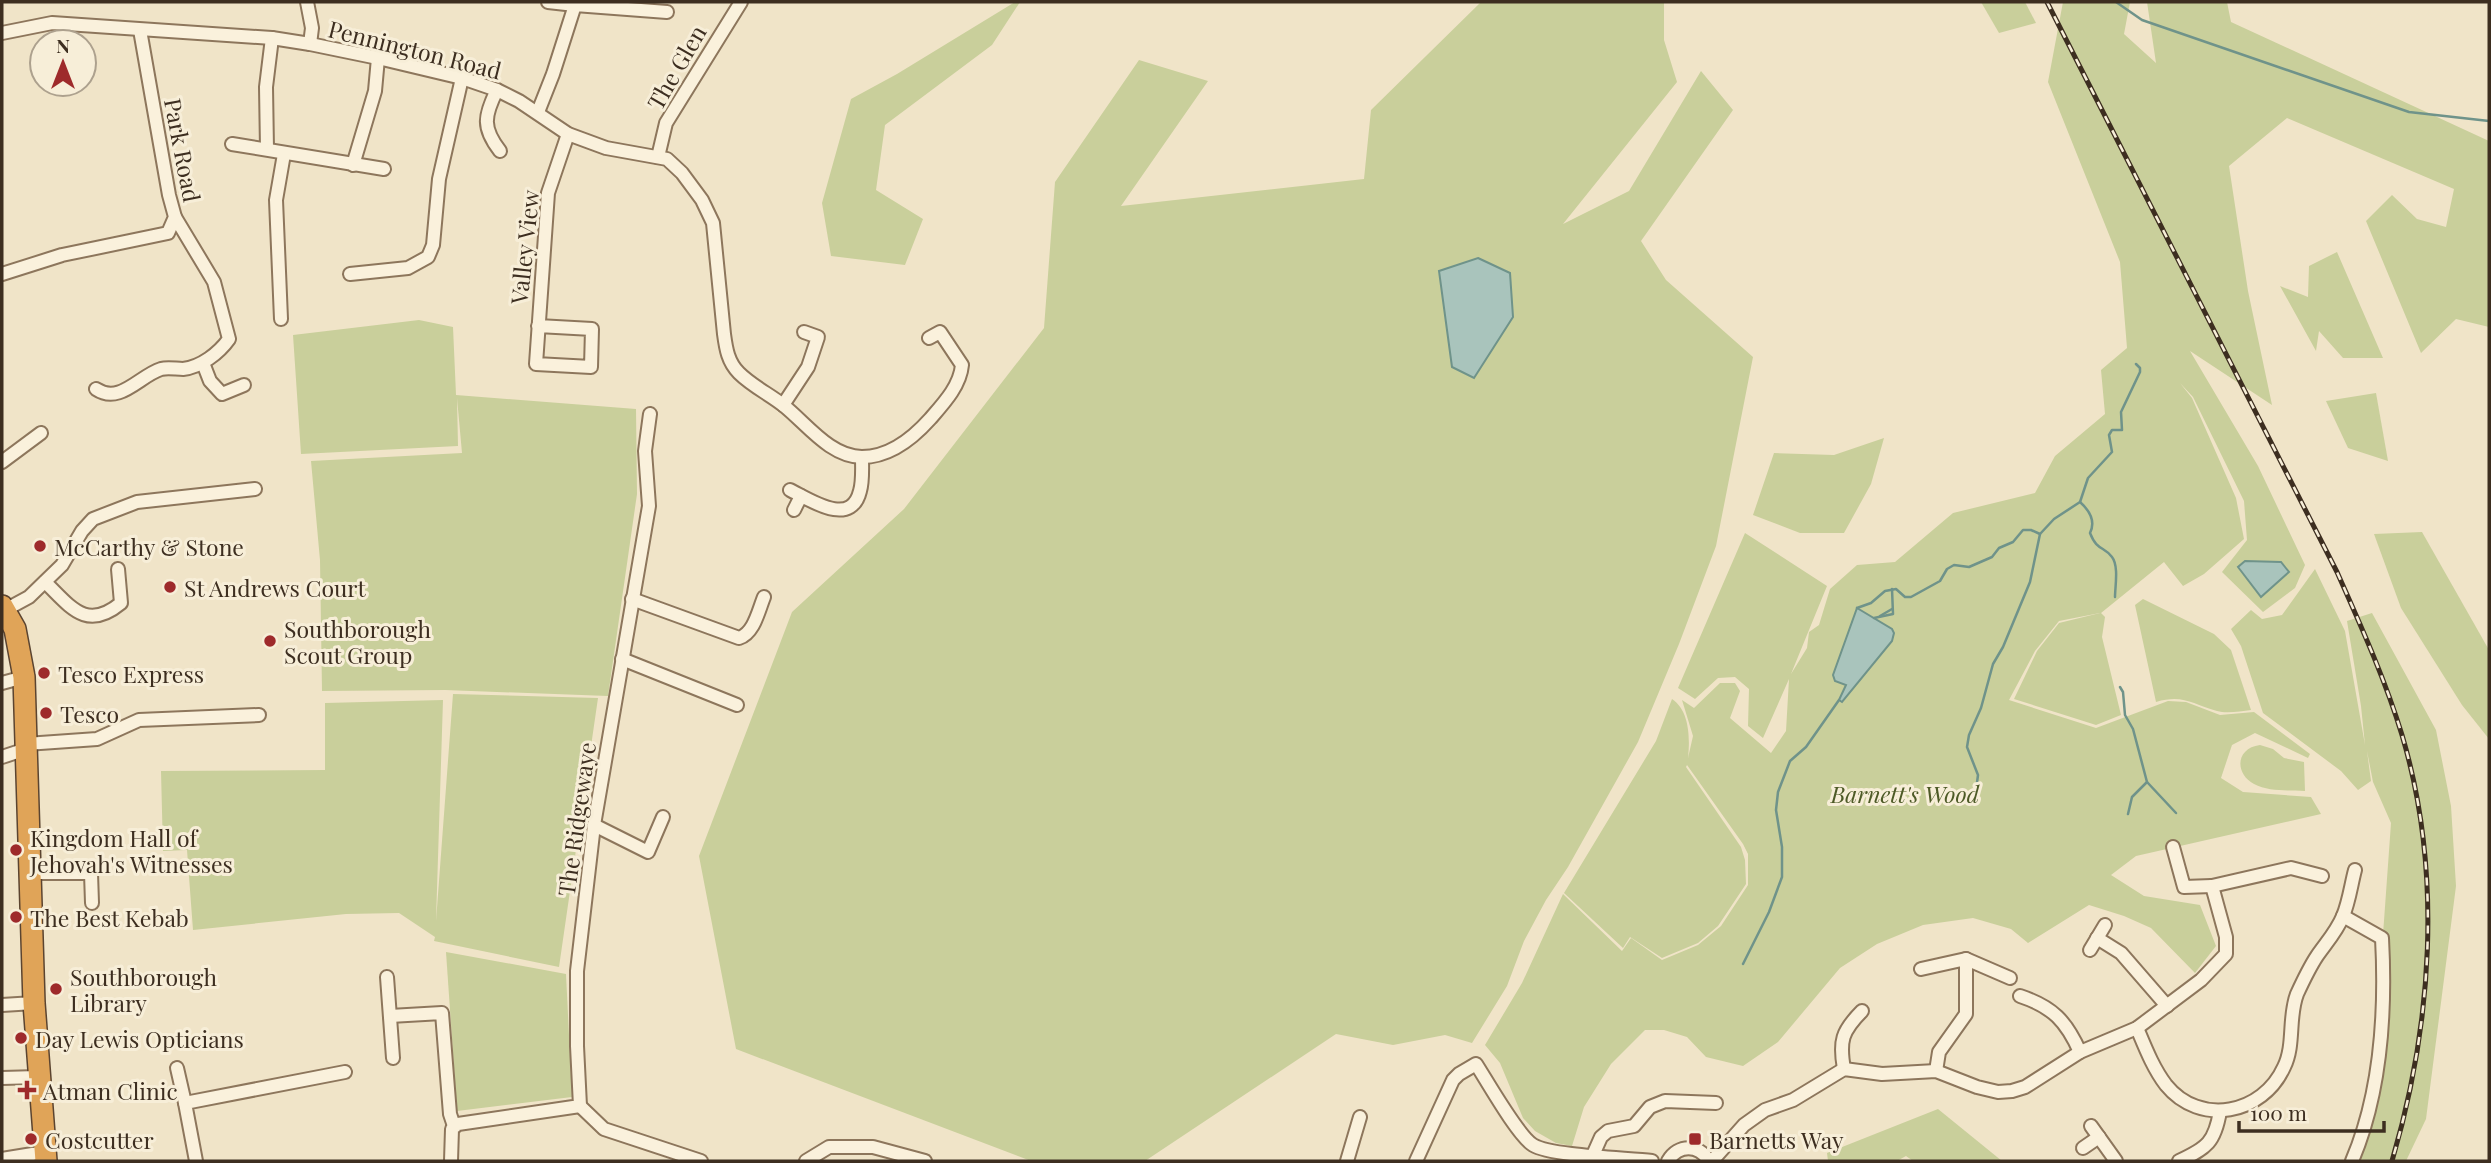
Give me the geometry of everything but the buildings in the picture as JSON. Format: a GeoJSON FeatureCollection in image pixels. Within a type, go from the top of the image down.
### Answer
{"type":"FeatureCollection","features":[{"type":"Feature","properties":{"kind":"highway"},"geometry":{"type":"LineString","coordinates":[[3,608],[15,629],[24,677],[34,1003],[46,1157]]}},
{"type":"Feature","properties":{"kind":"street"},"geometry":{"type":"LineString","coordinates":[[307,2],[312,28],[310,44]]}},
{"type":"Feature","properties":{"kind":"street"},"geometry":{"type":"LineString","coordinates":[[548,2],[667,12]]}},
{"type":"Feature","properties":{"kind":"street","name":"The Glen"},"geometry":{"type":"LineString","coordinates":[[658,158],[666,123],[741,2]]}},
{"type":"Feature","properties":{"kind":"street"},"geometry":{"type":"LineString","coordinates":[[537,112],[553,74],[575,5]]}},
{"type":"Feature","properties":{"kind":"street","name":"Pennington Road"},"geometry":{"type":"LineString","coordinates":[[2,33],[52,23],[272,38],[310,44],[462,78],[497,90],[537,112],[568,134],[606,148],[667,159],[682,173],[702,200],[713,223],[726,351],[740,373],[832,447],[862,457]]}},
{"type":"Feature","properties":{"kind":"street","name":"Park Road"},"geometry":{"type":"LineString","coordinates":[[2,274],[62,255],[168,233],[175,217],[139,30]]}},
{"type":"Feature","properties":{"kind":"street"},"geometry":{"type":"LineString","coordinates":[[267,149],[266,87],[272,38]]}},
{"type":"Feature","properties":{"kind":"street"},"geometry":{"type":"LineString","coordinates":[[353,165],[374,91],[378,58]]}},
{"type":"Feature","properties":{"kind":"street"},"geometry":{"type":"LineString","coordinates":[[350,274],[408,268],[428,257],[433,245],[439,179],[462,78]]}},
{"type":"Feature","properties":{"kind":"street"},"geometry":{"type":"LineString","coordinates":[[497,90],[488,109],[488,124],[489,137],[500,151]]}},
{"type":"Feature","properties":{"kind":"street","name":"Valley View"},"geometry":{"type":"LineString","coordinates":[[538,326],[592,329],[591,367],[536,364],[538,326],[548,193],[568,134]]}},
{"type":"Feature","properties":{"kind":"street"},"geometry":{"type":"LineString","coordinates":[[232,144],[383,169]]}},
{"type":"Feature","properties":{"kind":"street"},"geometry":{"type":"LineString","coordinates":[[281,320],[276,200],[284,154]]}},
{"type":"Feature","properties":{"kind":"street"},"geometry":{"type":"LineString","coordinates":[[96,389],[105,395],[117,394],[161,369],[186,369],[203,363],[229,340],[214,282],[175,217]]}},
{"type":"Feature","properties":{"kind":"street"},"geometry":{"type":"LineString","coordinates":[[783,405],[808,367],[818,338],[804,332]]}},
{"type":"Feature","properties":{"kind":"street"},"geometry":{"type":"LineString","coordinates":[[794,510],[796,493],[829,509],[843,510],[850,507],[861,490],[862,457],[887,452],[911,440],[932,416],[961,378],[962,365],[940,332],[929,338]]}},
{"type":"Feature","properties":{"kind":"street"},"geometry":{"type":"LineString","coordinates":[[203,363],[210,381],[222,394],[244,385]]}},
{"type":"Feature","properties":{"kind":"street","name":"The Ridgewaye"},"geometry":{"type":"LineString","coordinates":[[580,1106],[577,971],[594,825],[649,506],[645,451],[650,414]]}},
{"type":"Feature","properties":{"kind":"street"},"geometry":{"type":"LineString","coordinates":[[2,462],[41,433]]}},
{"type":"Feature","properties":{"kind":"street"},"geometry":{"type":"LineString","coordinates":[[3,608],[29,597],[45,582],[62,565],[82,531],[93,519],[137,502],[255,489]]}},
{"type":"Feature","properties":{"kind":"street"},"geometry":{"type":"LineString","coordinates":[[45,582],[79,614],[92,617],[106,613],[121,603],[118,569]]}},
{"type":"Feature","properties":{"kind":"street"},"geometry":{"type":"LineString","coordinates":[[632,599],[739,638],[747,635],[751,629],[764,597]]}},
{"type":"Feature","properties":{"kind":"street"},"geometry":{"type":"LineString","coordinates":[[622,659],[737,705]]}},
{"type":"Feature","properties":{"kind":"street"},"geometry":{"type":"LineString","coordinates":[[2,683],[24,677]]}},
{"type":"Feature","properties":{"kind":"street"},"geometry":{"type":"LineString","coordinates":[[2,757],[26,747],[97,738],[139,720],[259,715]]}},
{"type":"Feature","properties":{"kind":"street"},"geometry":{"type":"LineString","coordinates":[[594,825],[648,852],[663,817]]}},
{"type":"Feature","properties":{"kind":"street"},"geometry":{"type":"LineString","coordinates":[[2173,847],[2184,887],[2212,886],[2291,868],[2322,876]]}},
{"type":"Feature","properties":{"kind":"street"},"geometry":{"type":"LineString","coordinates":[[2137,1028],[2154,1067],[2166,1085],[2177,1096],[2205,1110],[2237,1108],[2268,1093],[2278,1079],[2289,1053],[2295,999],[2309,967],[2343,916],[2355,870]]}},
{"type":"Feature","properties":{"kind":"street"},"geometry":{"type":"LineString","coordinates":[[30,873],[91,873],[92,903]]}},
{"type":"Feature","properties":{"kind":"street"},"geometry":{"type":"LineString","coordinates":[[1668,1161],[1675,1152],[1689,1148],[1702,1152],[1711,1161],[1744,1125],[1765,1110],[1793,1100],[1843,1069],[1882,1074],[1936,1071],[1998,1092],[2012,1091],[2034,1082],[2080,1052],[2137,1028],[2201,980],[2226,954],[2226,937],[2212,886]]}},
{"type":"Feature","properties":{"kind":"street"},"geometry":{"type":"LineString","coordinates":[[2343,916],[2382,938],[2384,968],[2374,1085],[2360,1142],[2351,1161]]}},
{"type":"Feature","properties":{"kind":"street"},"geometry":{"type":"LineString","coordinates":[[2105,925],[2094,944],[2121,953],[2167,1006]]}},
{"type":"Feature","properties":{"kind":"street"},"geometry":{"type":"LineString","coordinates":[[1920,969],[1966,960],[2010,978]]}},
{"type":"Feature","properties":{"kind":"street"},"geometry":{"type":"LineString","coordinates":[[1936,1071],[1939,1052],[1966,1014],[1966,960]]}},
{"type":"Feature","properties":{"kind":"street"},"geometry":{"type":"LineString","coordinates":[[387,977],[393,1058]]}},
{"type":"Feature","properties":{"kind":"street"},"geometry":{"type":"LineString","coordinates":[[2020,996],[2043,1004],[2063,1023],[2080,1052]]}},
{"type":"Feature","properties":{"kind":"street"},"geometry":{"type":"LineString","coordinates":[[2,1005],[34,1003]]}},
{"type":"Feature","properties":{"kind":"street"},"geometry":{"type":"LineString","coordinates":[[1843,1069],[1843,1032],[1862,1011]]}},
{"type":"Feature","properties":{"kind":"street"},"geometry":{"type":"LineString","coordinates":[[390,1016],[442,1013],[450,1114],[454,1126],[450,1161]]}},
{"type":"Feature","properties":{"kind":"street"},"geometry":{"type":"LineString","coordinates":[[1416,1161],[1452,1080],[1476,1064],[1508,1114],[1532,1144],[1554,1151],[1652,1161]]}},
{"type":"Feature","properties":{"kind":"street"},"geometry":{"type":"LineString","coordinates":[[177,1068],[196,1161]]}},
{"type":"Feature","properties":{"kind":"street"},"geometry":{"type":"LineString","coordinates":[[185,1103],[345,1072]]}},
{"type":"Feature","properties":{"kind":"street"},"geometry":{"type":"LineString","coordinates":[[2,1079],[38,1077]]}},
{"type":"Feature","properties":{"kind":"street"},"geometry":{"type":"LineString","coordinates":[[1593,1155],[1601,1137],[1608,1131],[1634,1126],[1650,1107],[1657,1104],[1665,1101],[1716,1103]]}},
{"type":"Feature","properties":{"kind":"street"},"geometry":{"type":"LineString","coordinates":[[454,1126],[464,1122],[580,1106],[604,1129],[701,1161]]}},
{"type":"Feature","properties":{"kind":"street"},"geometry":{"type":"LineString","coordinates":[[2179,1161],[2209,1144],[2217,1131],[2220,1111]]}},
{"type":"Feature","properties":{"kind":"street"},"geometry":{"type":"LineString","coordinates":[[1347,1161],[1360,1117]]}},
{"type":"Feature","properties":{"kind":"street"},"geometry":{"type":"LineString","coordinates":[[2091,1126],[2116,1161]]}},
{"type":"Feature","properties":{"kind":"street"},"geometry":{"type":"LineString","coordinates":[[2083,1148],[2099,1137]]}},
{"type":"Feature","properties":{"kind":"street"},"geometry":{"type":"LineString","coordinates":[[806,1161],[829,1147],[873,1147],[925,1161]]}},
{"type":"Feature","properties":{"kind":"street"},"geometry":{"type":"LineString","coordinates":[[1544,1161],[1554,1151]]}},
{"type":"Feature","properties":{"kind":"street"},"geometry":{"type":"LineString","coordinates":[[2,1159],[46,1157]]}},
{"type":"Feature","properties":{"kind":"green space"},"geometry":{"type":"Polygon","coordinates":[[[1015,2],[1020,2],[992,45],[885,125],[876,190],[923,219],[905,265],[831,256],[822,203],[851,99],[1015,2]]]}},
{"type":"Feature","properties":{"kind":"green space"},"geometry":{"type":"Polygon","coordinates":[[[1481,2],[1664,2],[1664,40],[1677,82],[1563,224],[1629,191],[1701,71],[1733,110],[1641,241],[1666,280],[1753,357],[1716,546],[1679,644],[1638,742],[1568,867],[1546,900],[1524,941],[1507,986],[1472,1043],[1445,1035],[1393,1045],[1336,1034],[1145,1161],[1031,1161],[736,1049],[699,856],[792,612],[904,509],[1044,328],[1055,182],[1139,60],[1208,81],[1121,206],[1364,179],[1371,110],[1481,2]]]}},
{"type":"Feature","properties":{"kind":"green space"},"geometry":{"type":"Polygon","coordinates":[[[1981,2],[2025,2],[2036,23],[1999,33],[1981,2]]]}},
{"type":"Feature","properties":{"kind":"green space","name":"Barnett's Wood"},"geometry":{"type":"Polygon","coordinates":[[[2063,2],[2130,2],[2124,34],[2156,63],[2147,2],[2227,2],[2231,22],[2489,141],[2489,327],[2456,319],[2421,353],[2366,221],[2392,195],[2417,219],[2446,227],[2454,189],[2287,118],[2229,166],[2248,291],[2272,405],[2190,351],[2258,466],[2305,565],[2295,588],[2263,612],[2222,572],[2247,540],[2244,501],[2193,397],[2180,383],[2192,398],[2236,498],[2244,539],[2204,574],[2183,586],[2164,562],[2101,613],[2105,617],[2102,637],[2121,715],[2096,725],[2014,699],[2037,651],[2059,623],[2100,613],[2059,621],[2035,651],[2009,700],[2096,728],[2168,701],[2186,702],[2220,715],[2254,712],[2310,754],[2308,758],[2255,733],[2232,745],[2221,778],[2243,792],[2311,797],[2321,814],[2136,856],[2111,875],[2144,896],[2200,905],[2216,946],[2195,973],[2151,928],[2089,905],[2028,943],[2011,929],[1973,918],[1923,925],[1877,944],[1840,968],[1778,1042],[1743,1066],[1706,1057],[1687,1037],[1664,1030],[1645,1030],[1611,1064],[1584,1107],[1572,1146],[1556,1143],[1535,1131],[1523,1118],[1500,1063],[1485,1045],[1522,983],[1563,894],[1622,951],[1631,938],[1662,960],[1698,945],[1721,926],[1748,885],[1748,854],[1743,844],[1687,765],[1741,847],[1745,860],[1746,884],[1718,926],[1698,943],[1662,958],[1630,937],[1623,948],[1564,893],[1656,741],[1672,699],[1686,718],[1689,734],[1688,758],[1693,736],[1682,700],[1694,708],[1720,683],[1735,683],[1740,691],[1730,718],[1771,753],[1786,731],[1789,679],[1763,738],[1748,726],[1749,689],[1735,677],[1718,678],[1695,699],[1678,688],[1745,533],[1827,586],[1791,674],[1807,648],[1809,632],[1819,625],[1830,589],[1857,565],[1895,562],[1953,513],[2035,493],[2055,456],[2105,414],[2101,370],[2127,348],[2120,262],[2048,82],[2063,2]]]}},
{"type":"Feature","properties":{"kind":"green space"},"geometry":{"type":"Polygon","coordinates":[[[2337,252],[2383,358],[2343,358],[2319,331],[2316,351],[2280,286],[2308,297],[2309,266],[2337,252]]]}},
{"type":"Feature","properties":{"kind":"green space"},"geometry":{"type":"Polygon","coordinates":[[[419,320],[453,327],[456,395],[636,409],[637,494],[608,696],[445,690],[322,691],[320,560],[311,461],[462,453],[457,398],[458,446],[301,454],[293,335],[419,320]]]}},
{"type":"Feature","properties":{"kind":"green space"},"geometry":{"type":"Polygon","coordinates":[[[2376,393],[2388,461],[2348,448],[2326,401],[2376,393]]]}},
{"type":"Feature","properties":{"kind":"green space"},"geometry":{"type":"Polygon","coordinates":[[[1884,438],[1871,484],[1844,533],[1800,533],[1753,515],[1774,453],[1834,455],[1884,438]]]}},
{"type":"Feature","properties":{"kind":"green space"},"geometry":{"type":"Polygon","coordinates":[[[2422,532],[2489,650],[2489,739],[2462,705],[2401,608],[2374,534],[2422,532]]]}},
{"type":"Feature","properties":{"kind":"green space"},"geometry":{"type":"Polygon","coordinates":[[[2315,569],[2345,631],[2365,745],[2347,621],[2372,613],[2436,730],[2451,806],[2456,886],[2426,1119],[2406,1161],[2358,1161],[2371,1102],[2391,823],[2373,782],[2367,751],[2371,781],[2358,790],[2341,771],[2263,713],[2241,646],[2231,629],[2251,610],[2262,619],[2282,615],[2315,569]]]}},
{"type":"Feature","properties":{"kind":"green space"},"geometry":{"type":"Polygon","coordinates":[[[2143,599],[2214,634],[2231,650],[2251,710],[2221,712],[2181,699],[2156,702],[2135,605],[2143,599]]]}},
{"type":"Feature","properties":{"kind":"green space"},"geometry":{"type":"Polygon","coordinates":[[[453,694],[598,698],[559,967],[434,941],[435,937],[399,913],[346,914],[193,930],[187,850],[163,851],[161,771],[325,770],[325,703],[443,700],[436,921],[453,694]]]}},
{"type":"Feature","properties":{"kind":"green space"},"geometry":{"type":"Polygon","coordinates":[[[2260,745],[2273,749],[2284,758],[2304,762],[2305,791],[2266,788],[2254,784],[2243,774],[2240,762],[2242,756],[2252,747],[2260,745]]]}},
{"type":"Feature","properties":{"kind":"green space"},"geometry":{"type":"Polygon","coordinates":[[[446,952],[566,974],[572,1097],[457,1111],[446,952]]]}},
{"type":"Feature","properties":{"kind":"green space"},"geometry":{"type":"Polygon","coordinates":[[[1938,1109],[2002,1161],[1913,1161],[1906,1156],[1897,1161],[1828,1161],[1827,1153],[1938,1109]]]}},
{"type":"Feature","properties":{"kind":"water"},"geometry":{"type":"Polygon","coordinates":[[[1478,258],[1510,273],[1513,317],[1474,378],[1452,367],[1439,271],[1478,258]]]}},
{"type":"Feature","properties":{"kind":"water"},"geometry":{"type":"Polygon","coordinates":[[[2245,561],[2281,562],[2289,572],[2261,597],[2238,567],[2245,561]]]}},
{"type":"Feature","properties":{"kind":"water"},"geometry":{"type":"Polygon","coordinates":[[[1857,608],[1892,629],[1894,633],[1892,641],[1842,702],[1839,700],[1846,685],[1835,681],[1833,675],[1857,608]]]}},
{"type":"Feature","properties":{"kind":"waterway"},"geometry":{"type":"LineString","coordinates":[[2116,2],[2142,20],[2409,112],[2489,121]]}},
{"type":"Feature","properties":{"kind":"waterway"},"geometry":{"type":"LineString","coordinates":[[1975,798],[1978,775],[1967,747],[1969,735],[1981,708],[1993,664],[2003,647],[2030,582],[2040,534],[2054,519],[2080,502],[2088,478],[2112,452],[2109,435],[2112,430],[2122,430],[2121,412],[2140,372],[2136,364]]}},
{"type":"Feature","properties":{"kind":"waterway"},"geometry":{"type":"LineString","coordinates":[[2080,502],[2091,516],[2090,533],[2093,539],[2114,561],[2115,597]]}},
{"type":"Feature","properties":{"kind":"waterway"},"geometry":{"type":"LineString","coordinates":[[1857,608],[1871,603],[1885,591],[1896,589],[1905,597],[1911,597],[1940,581],[1947,569],[1954,565],[1969,567],[1992,557],[1999,548],[2013,542],[2023,530],[2040,534]]}},
{"type":"Feature","properties":{"kind":"waterway"},"geometry":{"type":"LineString","coordinates":[[1874,618],[1893,614],[1892,589]]}},
{"type":"Feature","properties":{"kind":"waterway"},"geometry":{"type":"LineString","coordinates":[[1880,616],[1892,609]]}},
{"type":"Feature","properties":{"kind":"waterway"},"geometry":{"type":"LineString","coordinates":[[2120,687],[2125,715],[2133,729],[2147,782],[2132,797],[2128,814]]}},
{"type":"Feature","properties":{"kind":"waterway"},"geometry":{"type":"LineString","coordinates":[[1743,964],[1769,912],[1782,877],[1782,847],[1776,810],[1778,792],[1790,761],[1806,747],[1839,700]]}},
{"type":"Feature","properties":{"kind":"waterway"},"geometry":{"type":"LineString","coordinates":[[2147,782],[2176,813]]}},
{"type":"Feature","properties":{"kind":"railway"},"geometry":{"type":"LineString","coordinates":[[2047,2],[2337,572],[2380,673],[2402,735],[2415,787],[2423,841],[2427,949],[2424,1003],[2416,1056],[2392,1161]]}},
{"type":"Feature","properties":{"kind":"place","name":"McCarthy & Stone"},"geometry":{"type":"Point","coordinates":[40,546]}},
{"type":"Feature","properties":{"kind":"place","name":"St Andrews Court"},"geometry":{"type":"Point","coordinates":[170,587]}},
{"type":"Feature","properties":{"kind":"place","name":"Southborough Scout Group"},"geometry":{"type":"Point","coordinates":[270,641]}},
{"type":"Feature","properties":{"kind":"place","name":"Tesco Express"},"geometry":{"type":"Point","coordinates":[44,673]}},
{"type":"Feature","properties":{"kind":"place","name":"Tesco"},"geometry":{"type":"Point","coordinates":[46,713]}},
{"type":"Feature","properties":{"kind":"place","name":"Kingdom Hall of Jehovah's Witnesses"},"geometry":{"type":"Point","coordinates":[16,850]}},
{"type":"Feature","properties":{"kind":"place","name":"The Best Kebab"},"geometry":{"type":"Point","coordinates":[16,917]}},
{"type":"Feature","properties":{"kind":"place","name":"Southborough Library"},"geometry":{"type":"Point","coordinates":[56,989]}},
{"type":"Feature","properties":{"kind":"place","name":"Day Lewis Opticians"},"geometry":{"type":"Point","coordinates":[21,1038]}},
{"type":"Feature","properties":{"kind":"place","name":"Atman Clinic"},"geometry":{"type":"Point","coordinates":[27,1090]}},
{"type":"Feature","properties":{"kind":"place","name":"Costcutter"},"geometry":{"type":"Point","coordinates":[31,1139]}},
{"type":"Feature","properties":{"kind":"place","name":"Barnetts Way"},"geometry":{"type":"Point","coordinates":[1695,1139]}}]}
